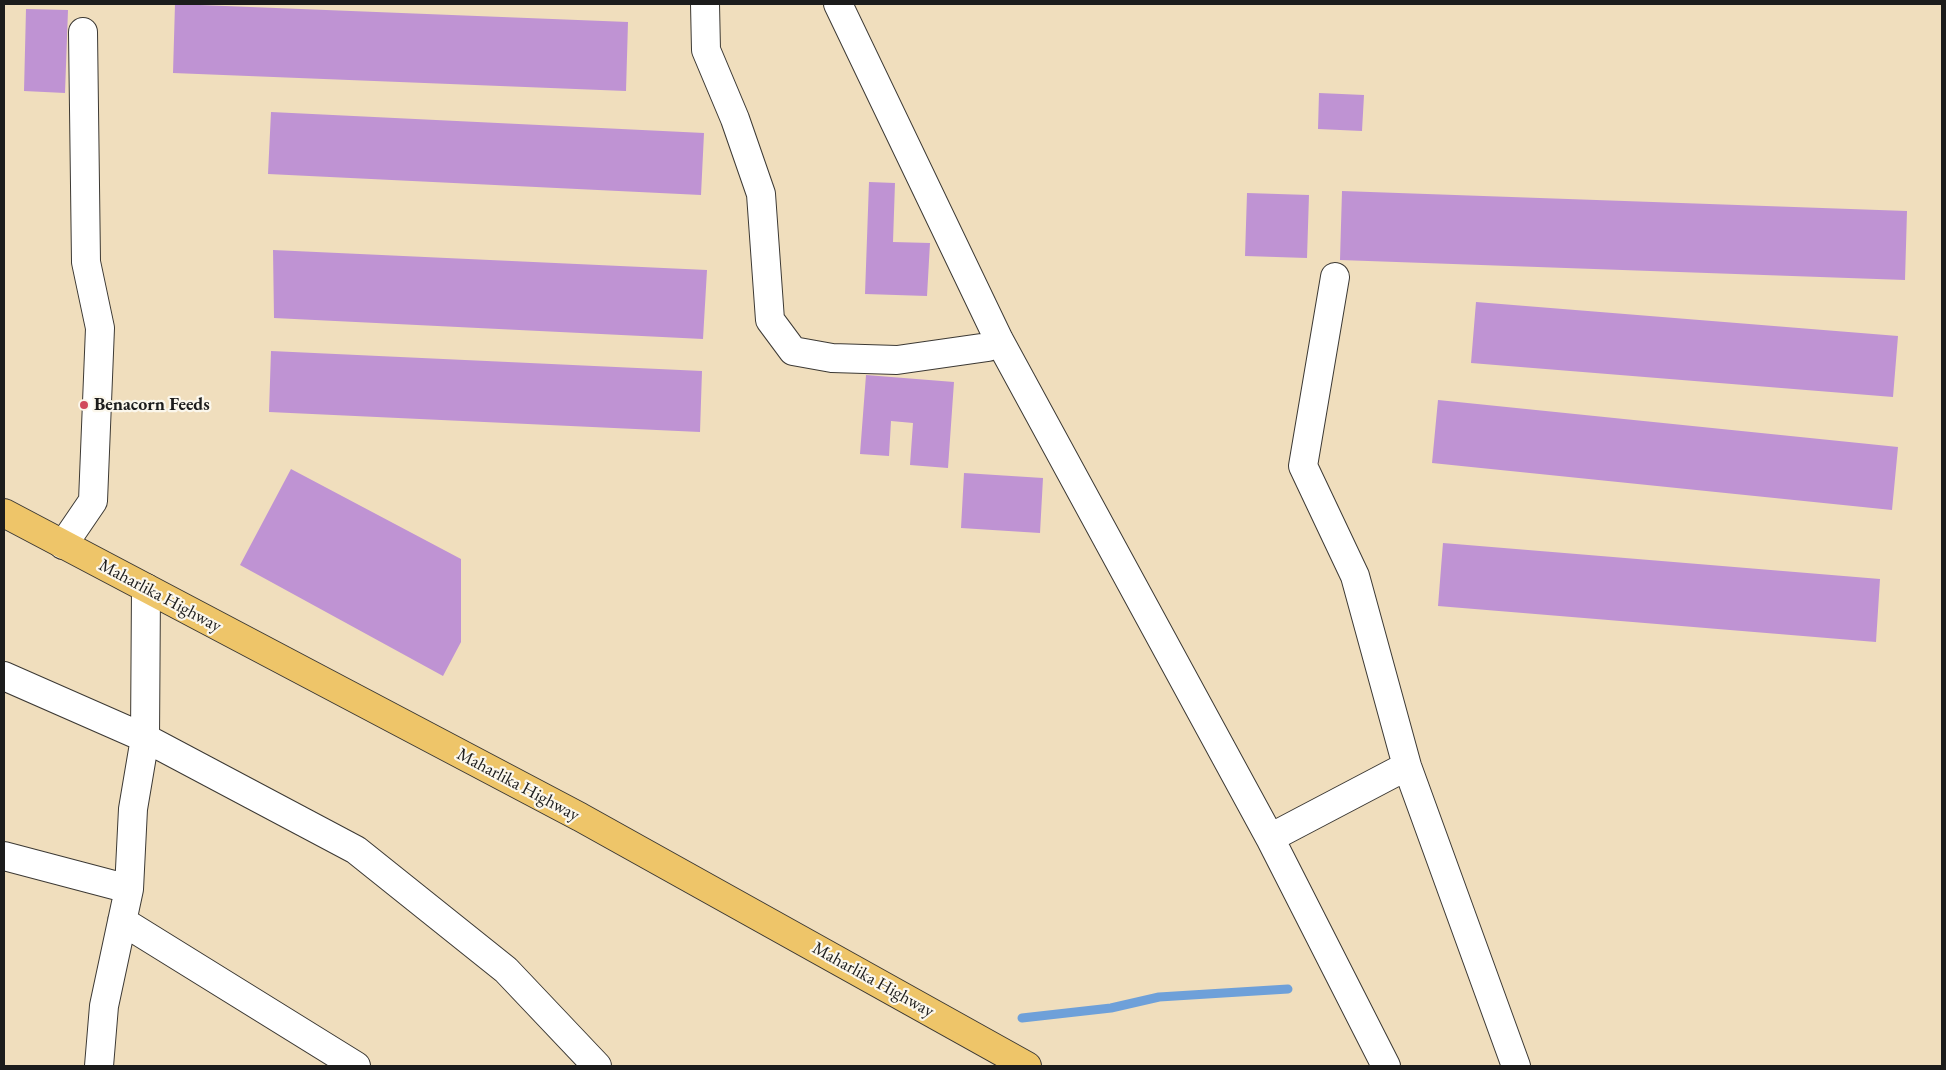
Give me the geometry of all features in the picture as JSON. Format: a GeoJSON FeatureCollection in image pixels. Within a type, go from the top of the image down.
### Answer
{"type":"FeatureCollection","features":[{"type":"Feature","properties":{"kind":"highway","name":"Maharlika Highway"},"geometry":{"type":"LineString","coordinates":[[4,513],[580,817],[1027,1066]]}},
{"type":"Feature","properties":{"kind":"street"},"geometry":{"type":"LineString","coordinates":[[705,4],[706,50],[735,119],[761,194],[770,320],[793,351],[832,358],[897,360],[988,347],[999,340]]}},
{"type":"Feature","properties":{"kind":"street"},"geometry":{"type":"LineString","coordinates":[[838,4],[999,340],[1270,838],[1386,1066]]}},
{"type":"Feature","properties":{"kind":"street"},"geometry":{"type":"LineString","coordinates":[[63,545],[93,501],[100,328],[86,262],[83,32]]}},
{"type":"Feature","properties":{"kind":"street"},"geometry":{"type":"LineString","coordinates":[[1335,277],[1303,466],[1355,576],[1407,766],[1516,1066]]}},
{"type":"Feature","properties":{"kind":"street"},"geometry":{"type":"LineString","coordinates":[[99,1066],[104,1006],[129,889],[133,809],[144,738],[146,588]]}},
{"type":"Feature","properties":{"kind":"street"},"geometry":{"type":"LineString","coordinates":[[4,676],[144,738],[356,850],[506,970],[597,1066]]}},
{"type":"Feature","properties":{"kind":"street"},"geometry":{"type":"LineString","coordinates":[[1270,838],[1407,766]]}},
{"type":"Feature","properties":{"kind":"street"},"geometry":{"type":"LineString","coordinates":[[4,856],[129,889]]}},
{"type":"Feature","properties":{"kind":"street"},"geometry":{"type":"LineString","coordinates":[[122,921],[356,1066]]}},
{"type":"Feature","properties":{"kind":"building"},"geometry":{"type":"Polygon","coordinates":[[[175,4],[628,22],[626,91],[173,73],[175,4]]]}},
{"type":"Feature","properties":{"kind":"building"},"geometry":{"type":"Polygon","coordinates":[[[26,9],[68,10],[65,93],[24,91],[26,9]]]}},
{"type":"Feature","properties":{"kind":"building"},"geometry":{"type":"Polygon","coordinates":[[[1319,93],[1364,95],[1362,131],[1318,129],[1319,93]]]}},
{"type":"Feature","properties":{"kind":"building"},"geometry":{"type":"Polygon","coordinates":[[[271,112],[704,133],[701,195],[268,174],[271,112]]]}},
{"type":"Feature","properties":{"kind":"building"},"geometry":{"type":"Polygon","coordinates":[[[869,182],[895,183],[893,242],[930,243],[927,296],[865,294],[869,182]]]}},
{"type":"Feature","properties":{"kind":"building"},"geometry":{"type":"Polygon","coordinates":[[[1342,191],[1907,211],[1905,280],[1340,260],[1342,191]]]}},
{"type":"Feature","properties":{"kind":"building"},"geometry":{"type":"Polygon","coordinates":[[[1247,193],[1309,195],[1307,258],[1245,256],[1247,193]]]}},
{"type":"Feature","properties":{"kind":"building"},"geometry":{"type":"Polygon","coordinates":[[[273,250],[707,270],[703,339],[274,318],[273,250]]]}},
{"type":"Feature","properties":{"kind":"building"},"geometry":{"type":"Polygon","coordinates":[[[1476,302],[1898,336],[1893,397],[1471,363],[1476,302]]]}},
{"type":"Feature","properties":{"kind":"building"},"geometry":{"type":"Polygon","coordinates":[[[271,351],[702,371],[700,432],[269,412],[271,351]]]}},
{"type":"Feature","properties":{"kind":"building"},"geometry":{"type":"Polygon","coordinates":[[[866,375],[954,382],[948,468],[910,465],[913,423],[891,421],[889,456],[860,454],[866,375]]]}},
{"type":"Feature","properties":{"kind":"building"},"geometry":{"type":"Polygon","coordinates":[[[1438,400],[1898,447],[1892,510],[1432,463],[1438,400]]]}},
{"type":"Feature","properties":{"kind":"building"},"geometry":{"type":"Polygon","coordinates":[[[291,469],[461,559],[461,642],[443,676],[240,565],[291,469]]]}},
{"type":"Feature","properties":{"kind":"building"},"geometry":{"type":"Polygon","coordinates":[[[964,473],[1043,478],[1040,533],[961,528],[964,473]]]}},
{"type":"Feature","properties":{"kind":"building"},"geometry":{"type":"Polygon","coordinates":[[[1443,543],[1880,579],[1876,642],[1438,606],[1443,543]]]}},
{"type":"Feature","properties":{"kind":"waterway"},"geometry":{"type":"LineString","coordinates":[[1022,1018],[1111,1008],[1159,997],[1288,989]]}},
{"type":"Feature","properties":{"kind":"place","name":"Benacorn Feeds"},"geometry":{"type":"Point","coordinates":[84,405]}}]}
